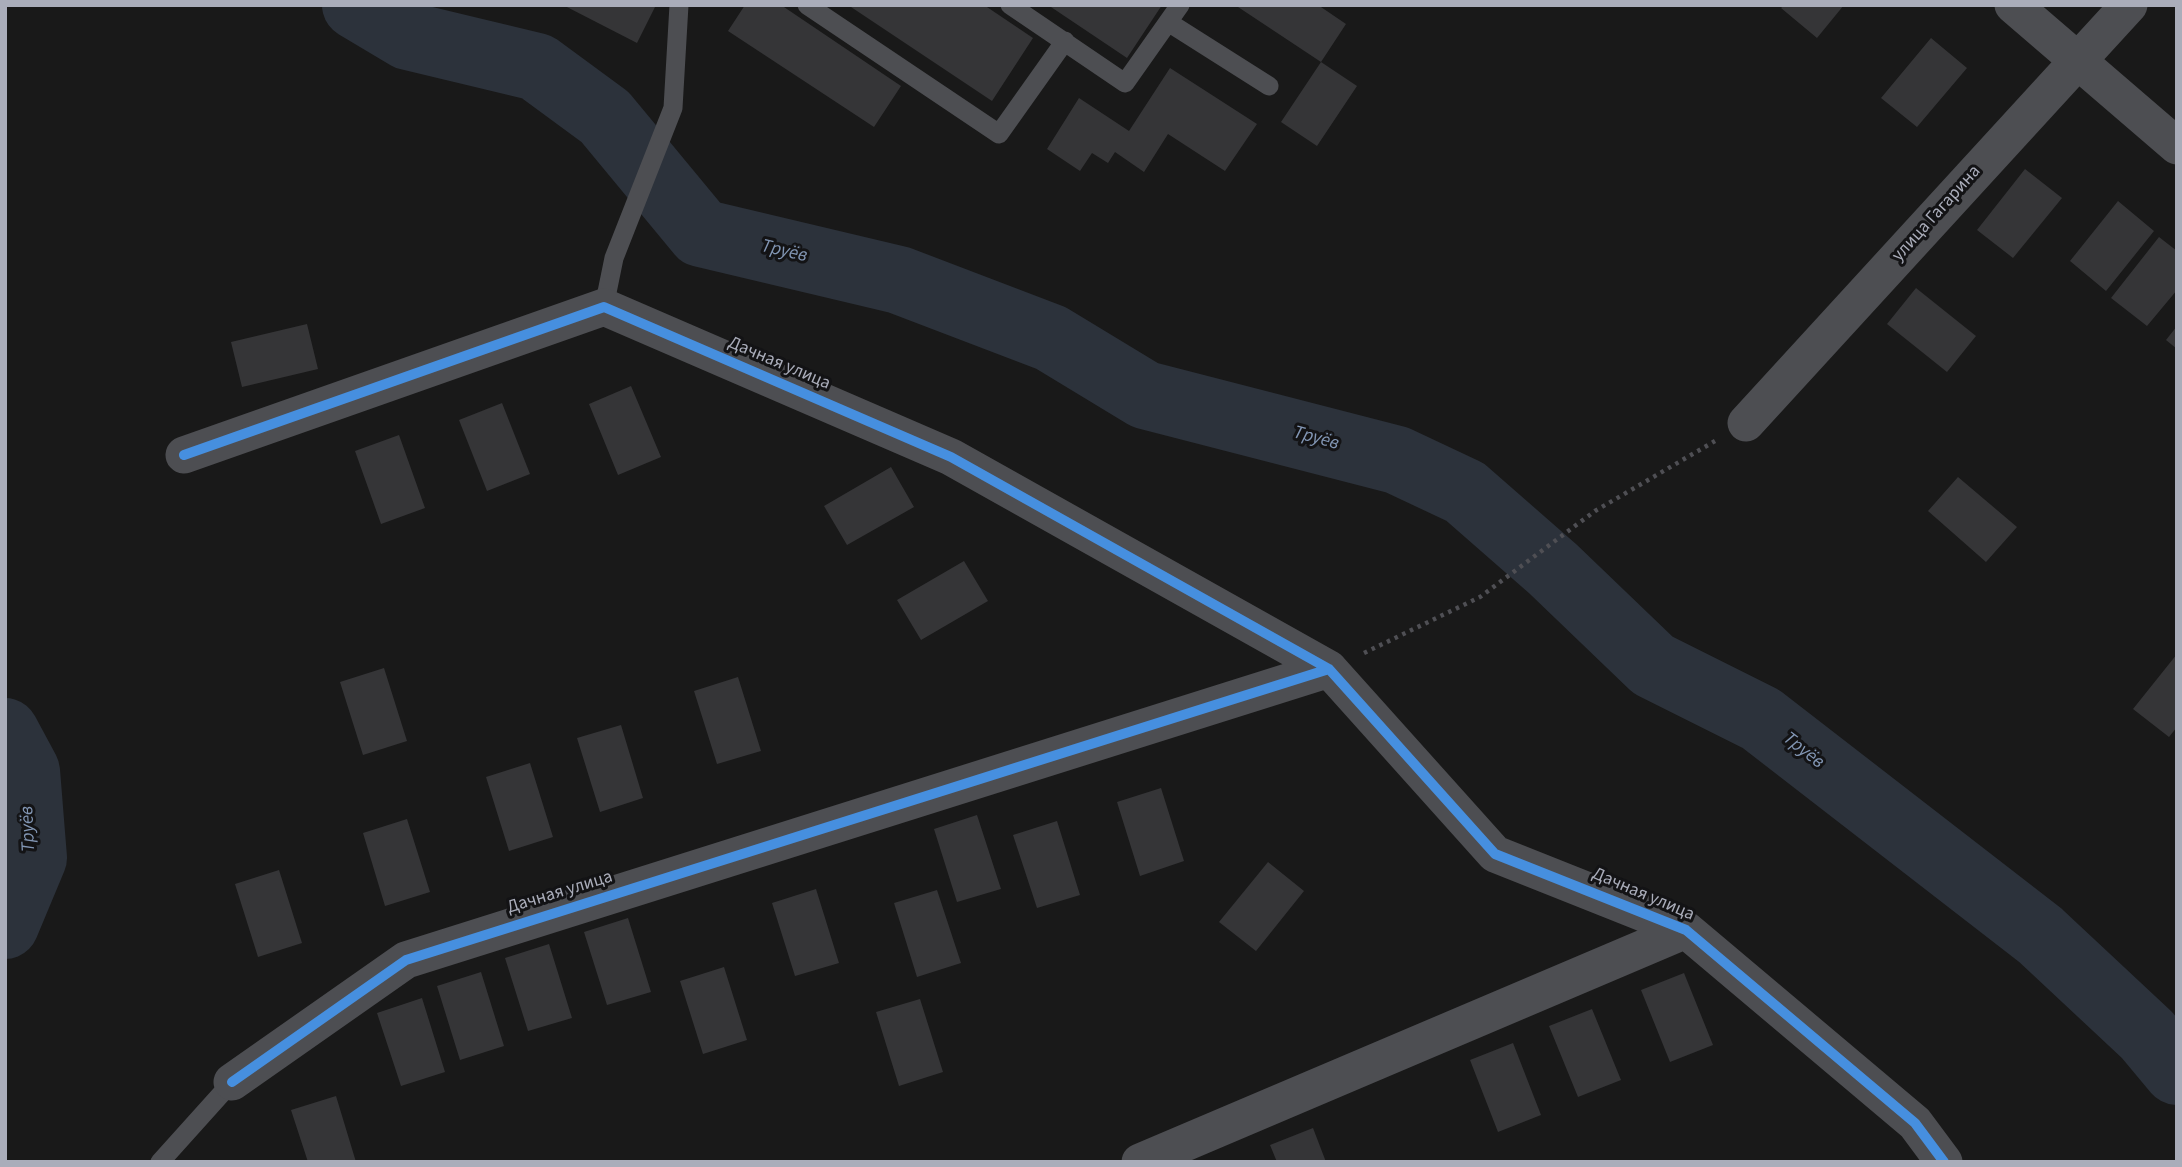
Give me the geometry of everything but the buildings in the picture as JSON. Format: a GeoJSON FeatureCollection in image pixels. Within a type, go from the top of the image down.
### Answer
{"type":"FeatureCollection","features":[{"type":"Feature","properties":{"kind":"street"},"geometry":{"type":"LineString","coordinates":[[2013,5],[2177,146]]}},
{"type":"Feature","properties":{"kind":"street","name":"улица Гагарина"},"geometry":{"type":"LineString","coordinates":[[1746,423],[2129,5]]}},
{"type":"Feature","properties":{"kind":"street"},"geometry":{"type":"LineString","coordinates":[[184,455],[604,307]]}},
{"type":"Feature","properties":{"kind":"street","name":"Дачная улица"},"geometry":{"type":"LineString","coordinates":[[604,307],[951,457],[1329,669],[1495,854],[1686,930],[1915,1123],[1944,1162]]}},
{"type":"Feature","properties":{"kind":"street","name":"Дачная улица"},"geometry":{"type":"LineString","coordinates":[[232,1082],[406,960],[1329,669]]}},
{"type":"Feature","properties":{"kind":"street","name":"Дачная улица"},"geometry":{"type":"LineString","coordinates":[[1140,1162],[1686,930]]}},
{"type":"Feature","properties":{"kind":"lane"},"geometry":{"type":"LineString","coordinates":[[604,307],[614,258],[673,108],[679,5]]}},
{"type":"Feature","properties":{"kind":"lane"},"geometry":{"type":"LineString","coordinates":[[807,5],[999,134],[1065,41]]}},
{"type":"Feature","properties":{"kind":"lane"},"geometry":{"type":"LineString","coordinates":[[1010,5],[1125,83],[1180,5]]}},
{"type":"Feature","properties":{"kind":"lane"},"geometry":{"type":"LineString","coordinates":[[1168,22],[1269,86]]}},
{"type":"Feature","properties":{"kind":"lane"},"geometry":{"type":"LineString","coordinates":[[160,1162],[232,1082]]}},
{"type":"Feature","properties":{"kind":"path"},"geometry":{"type":"LineString","coordinates":[[1329,669],[1480,597],[1595,511],[1746,423]]}},
{"type":"Feature","properties":{"kind":"waterway","name":"Труёв"},"geometry":{"type":"LineString","coordinates":[[356,5],[408,36],[537,67],[605,117],[701,233],[899,280],[1051,338],[1145,395],[1397,460],[1465,492],[1553,569],[1653,665],[1761,719],[2040,935],[2147,1035],[2177,1071]]}},
{"type":"Feature","properties":{"kind":"waterway","name":"Труёв"},"geometry":{"type":"LineString","coordinates":[[5,732],[26,771],[33,858],[5,925]]}},
{"type":"Feature","properties":{"kind":"cycle path"},"geometry":{"type":"LineString","coordinates":[[184,455],[604,307],[951,457],[1329,669],[1495,854],[1686,930],[1915,1123],[1944,1162]]}},
{"type":"Feature","properties":{"kind":"cycle path"},"geometry":{"type":"LineString","coordinates":[[232,1082],[406,960],[1329,669]]}}]}
